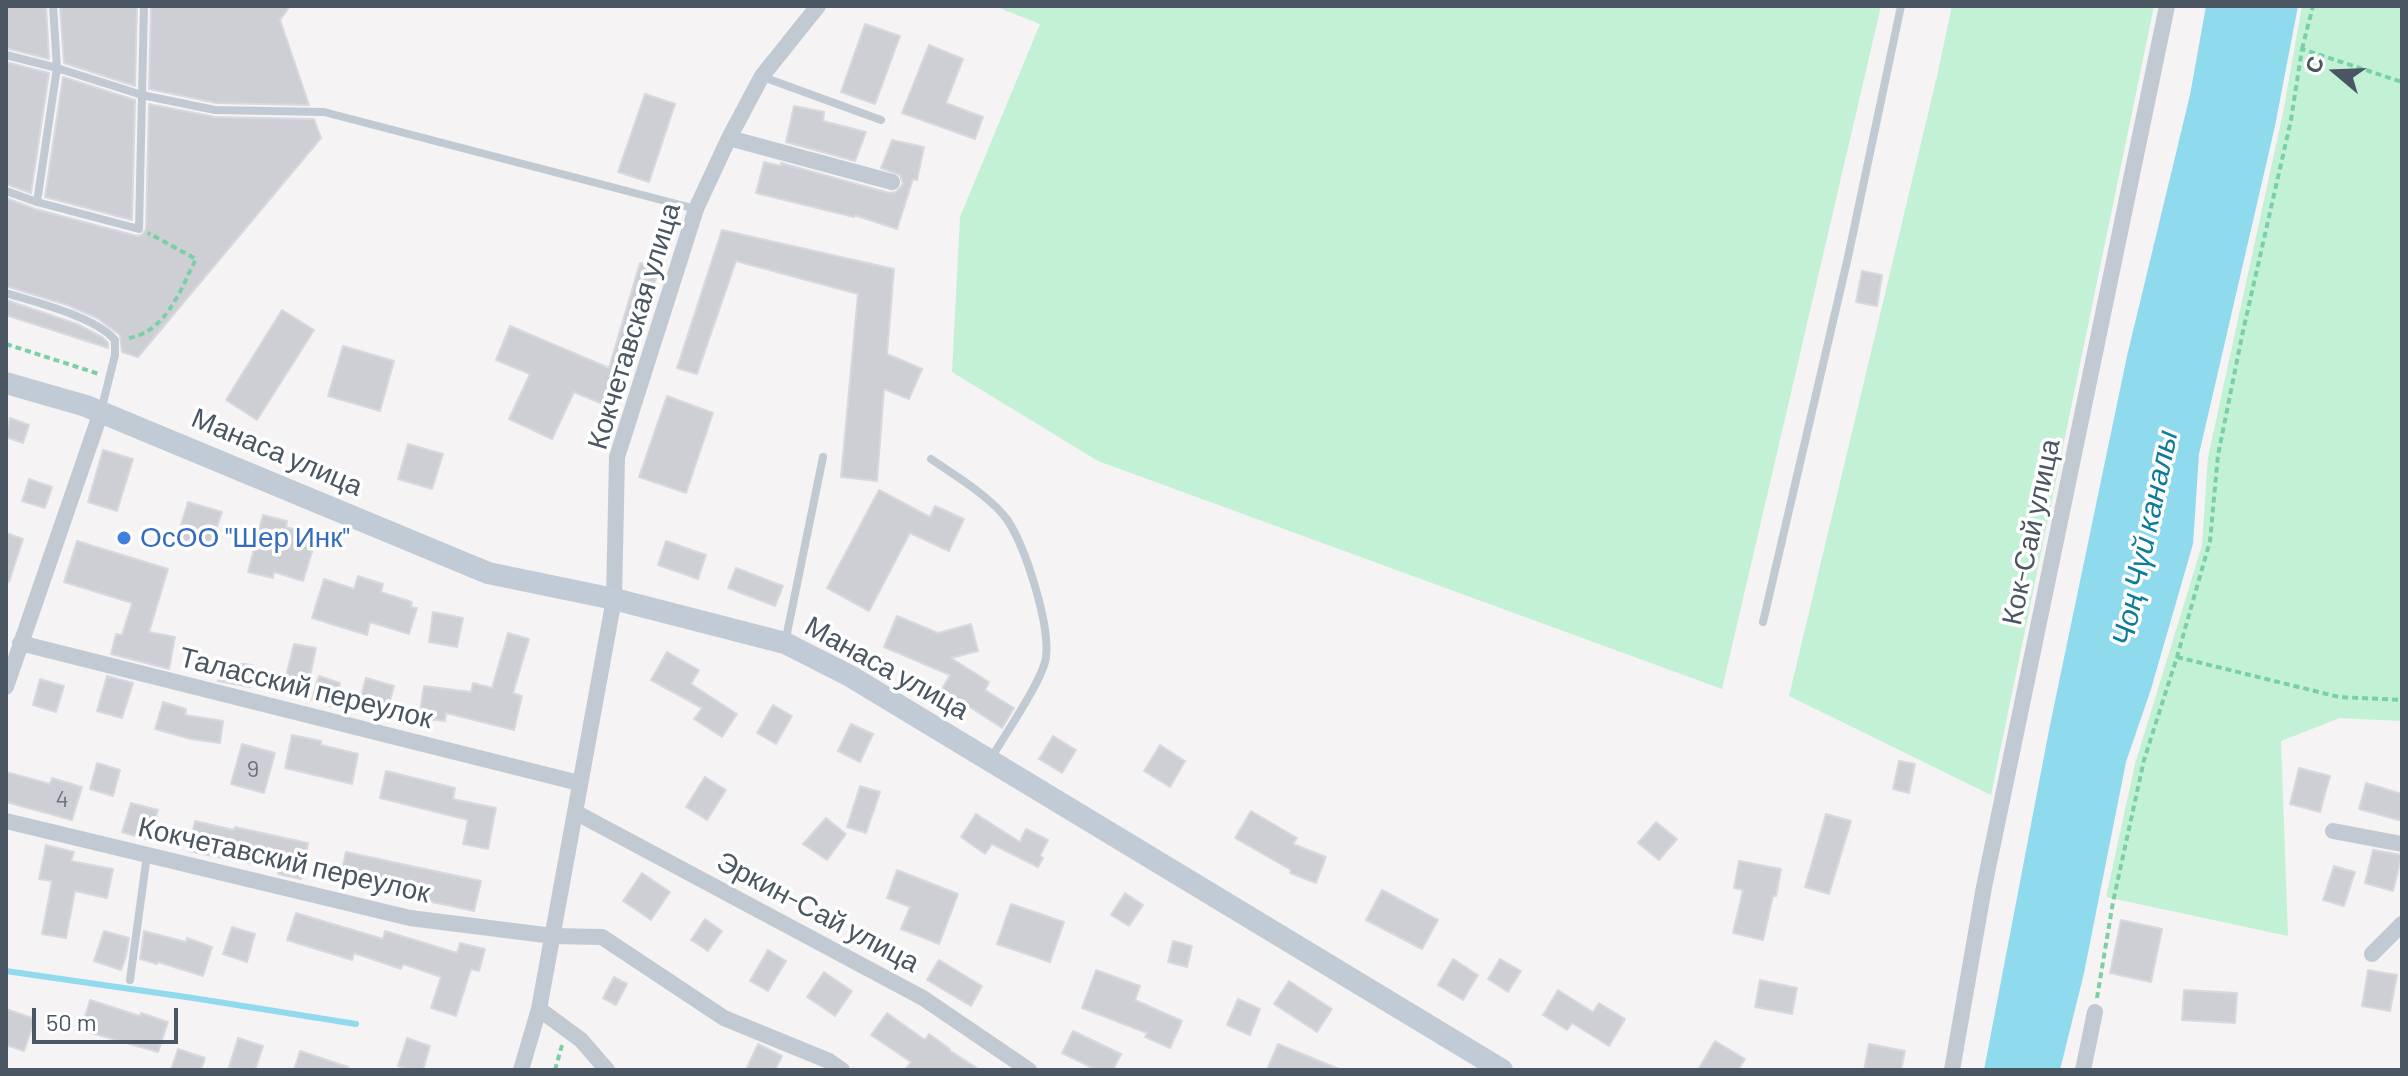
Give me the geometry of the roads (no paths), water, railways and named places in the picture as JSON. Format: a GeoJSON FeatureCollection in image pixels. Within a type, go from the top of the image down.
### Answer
{"type":"FeatureCollection","features":[{"type":"Feature","properties":{"kind":"street","name":"Кокчетавская улица"},"geometry":{"type":"LineString","coordinates":[[521,1070],[539,1009],[614,599],[617,457],[696,209],[762,76],[818,6]]}},
{"type":"Feature","properties":{"kind":"street","name":"Кок-Сай улица"},"geometry":{"type":"LineString","coordinates":[[1952,1070],[1984,887],[2167,6]]}},
{"type":"Feature","properties":{"kind":"street"},"geometry":{"type":"LineString","coordinates":[[729,138],[892,182]]}},
{"type":"Feature","properties":{"kind":"street","name":"Манаса улица"},"geometry":{"type":"LineString","coordinates":[[6,383],[101,412],[488,573],[614,599],[785,643],[850,676],[1502,1070]]}},
{"type":"Feature","properties":{"kind":"street"},"geometry":{"type":"LineString","coordinates":[[7,682],[101,412]]}},
{"type":"Feature","properties":{"kind":"street","name":"Таласский переулок"},"geometry":{"type":"LineString","coordinates":[[20,643],[579,783]]}},
{"type":"Feature","properties":{"kind":"street","name":"Эркин-Сай улица"},"geometry":{"type":"LineString","coordinates":[[575,812],[923,998],[1029,1070]]}},
{"type":"Feature","properties":{"kind":"street","name":"Кокчетавский переулок"},"geometry":{"type":"LineString","coordinates":[[6,821],[410,918],[553,936],[602,937],[724,1018],[829,1061],[842,1070]]}},
{"type":"Feature","properties":{"kind":"street"},"geometry":{"type":"LineString","coordinates":[[2333,831],[2402,844]]}},
{"type":"Feature","properties":{"kind":"street"},"geometry":{"type":"LineString","coordinates":[[2372,954],[2402,924]]}},
{"type":"Feature","properties":{"kind":"street"},"geometry":{"type":"LineString","coordinates":[[539,1009],[581,1040],[607,1070]]}},
{"type":"Feature","properties":{"kind":"street"},"geometry":{"type":"LineString","coordinates":[[2083,1070],[2095,1012]]}},
{"type":"Feature","properties":{"kind":"lane"},"geometry":{"type":"LineString","coordinates":[[37,202],[57,68],[53,6]]}},
{"type":"Feature","properties":{"kind":"lane"},"geometry":{"type":"LineString","coordinates":[[6,191],[139,229],[144,6]]}},
{"type":"Feature","properties":{"kind":"lane"},"geometry":{"type":"LineString","coordinates":[[1763,622],[1848,257],[1901,6]]}},
{"type":"Feature","properties":{"kind":"lane"},"geometry":{"type":"LineString","coordinates":[[6,55],[142,95],[215,110],[324,112],[696,209]]}},
{"type":"Feature","properties":{"kind":"lane"},"geometry":{"type":"LineString","coordinates":[[762,76],[881,120]]}},
{"type":"Feature","properties":{"kind":"lane"},"geometry":{"type":"LineString","coordinates":[[6,293],[100,327],[115,340],[115,355],[101,412]]}},
{"type":"Feature","properties":{"kind":"lane"},"geometry":{"type":"LineString","coordinates":[[785,643],[823,457]]}},
{"type":"Feature","properties":{"kind":"lane"},"geometry":{"type":"LineString","coordinates":[[931,459],[969,484],[1007,519],[1034,578],[1043,623],[1046,657],[1039,676],[990,761]]}},
{"type":"Feature","properties":{"kind":"lane"},"geometry":{"type":"LineString","coordinates":[[130,980],[147,855]]}},
{"type":"Feature","properties":{"kind":"water","name":"Чоң Чүй каналы"},"geometry":{"type":"Polygon","coordinates":[[[2206,6],[2298,6],[2275,126],[2199,454],[2193,544],[2151,689],[2126,762],[2084,973],[2060,1070],[1984,1070],[2050,725],[2127,356],[2190,95],[2206,6]]]}},
{"type":"Feature","properties":{"kind":"waterway"},"geometry":{"type":"LineString","coordinates":[[6,971],[356,1024]]}},
{"type":"Feature","properties":{"kind":"place","name":"ОсОО \"Шер Инк\""},"geometry":{"type":"Point","coordinates":[124,538]}}]}
